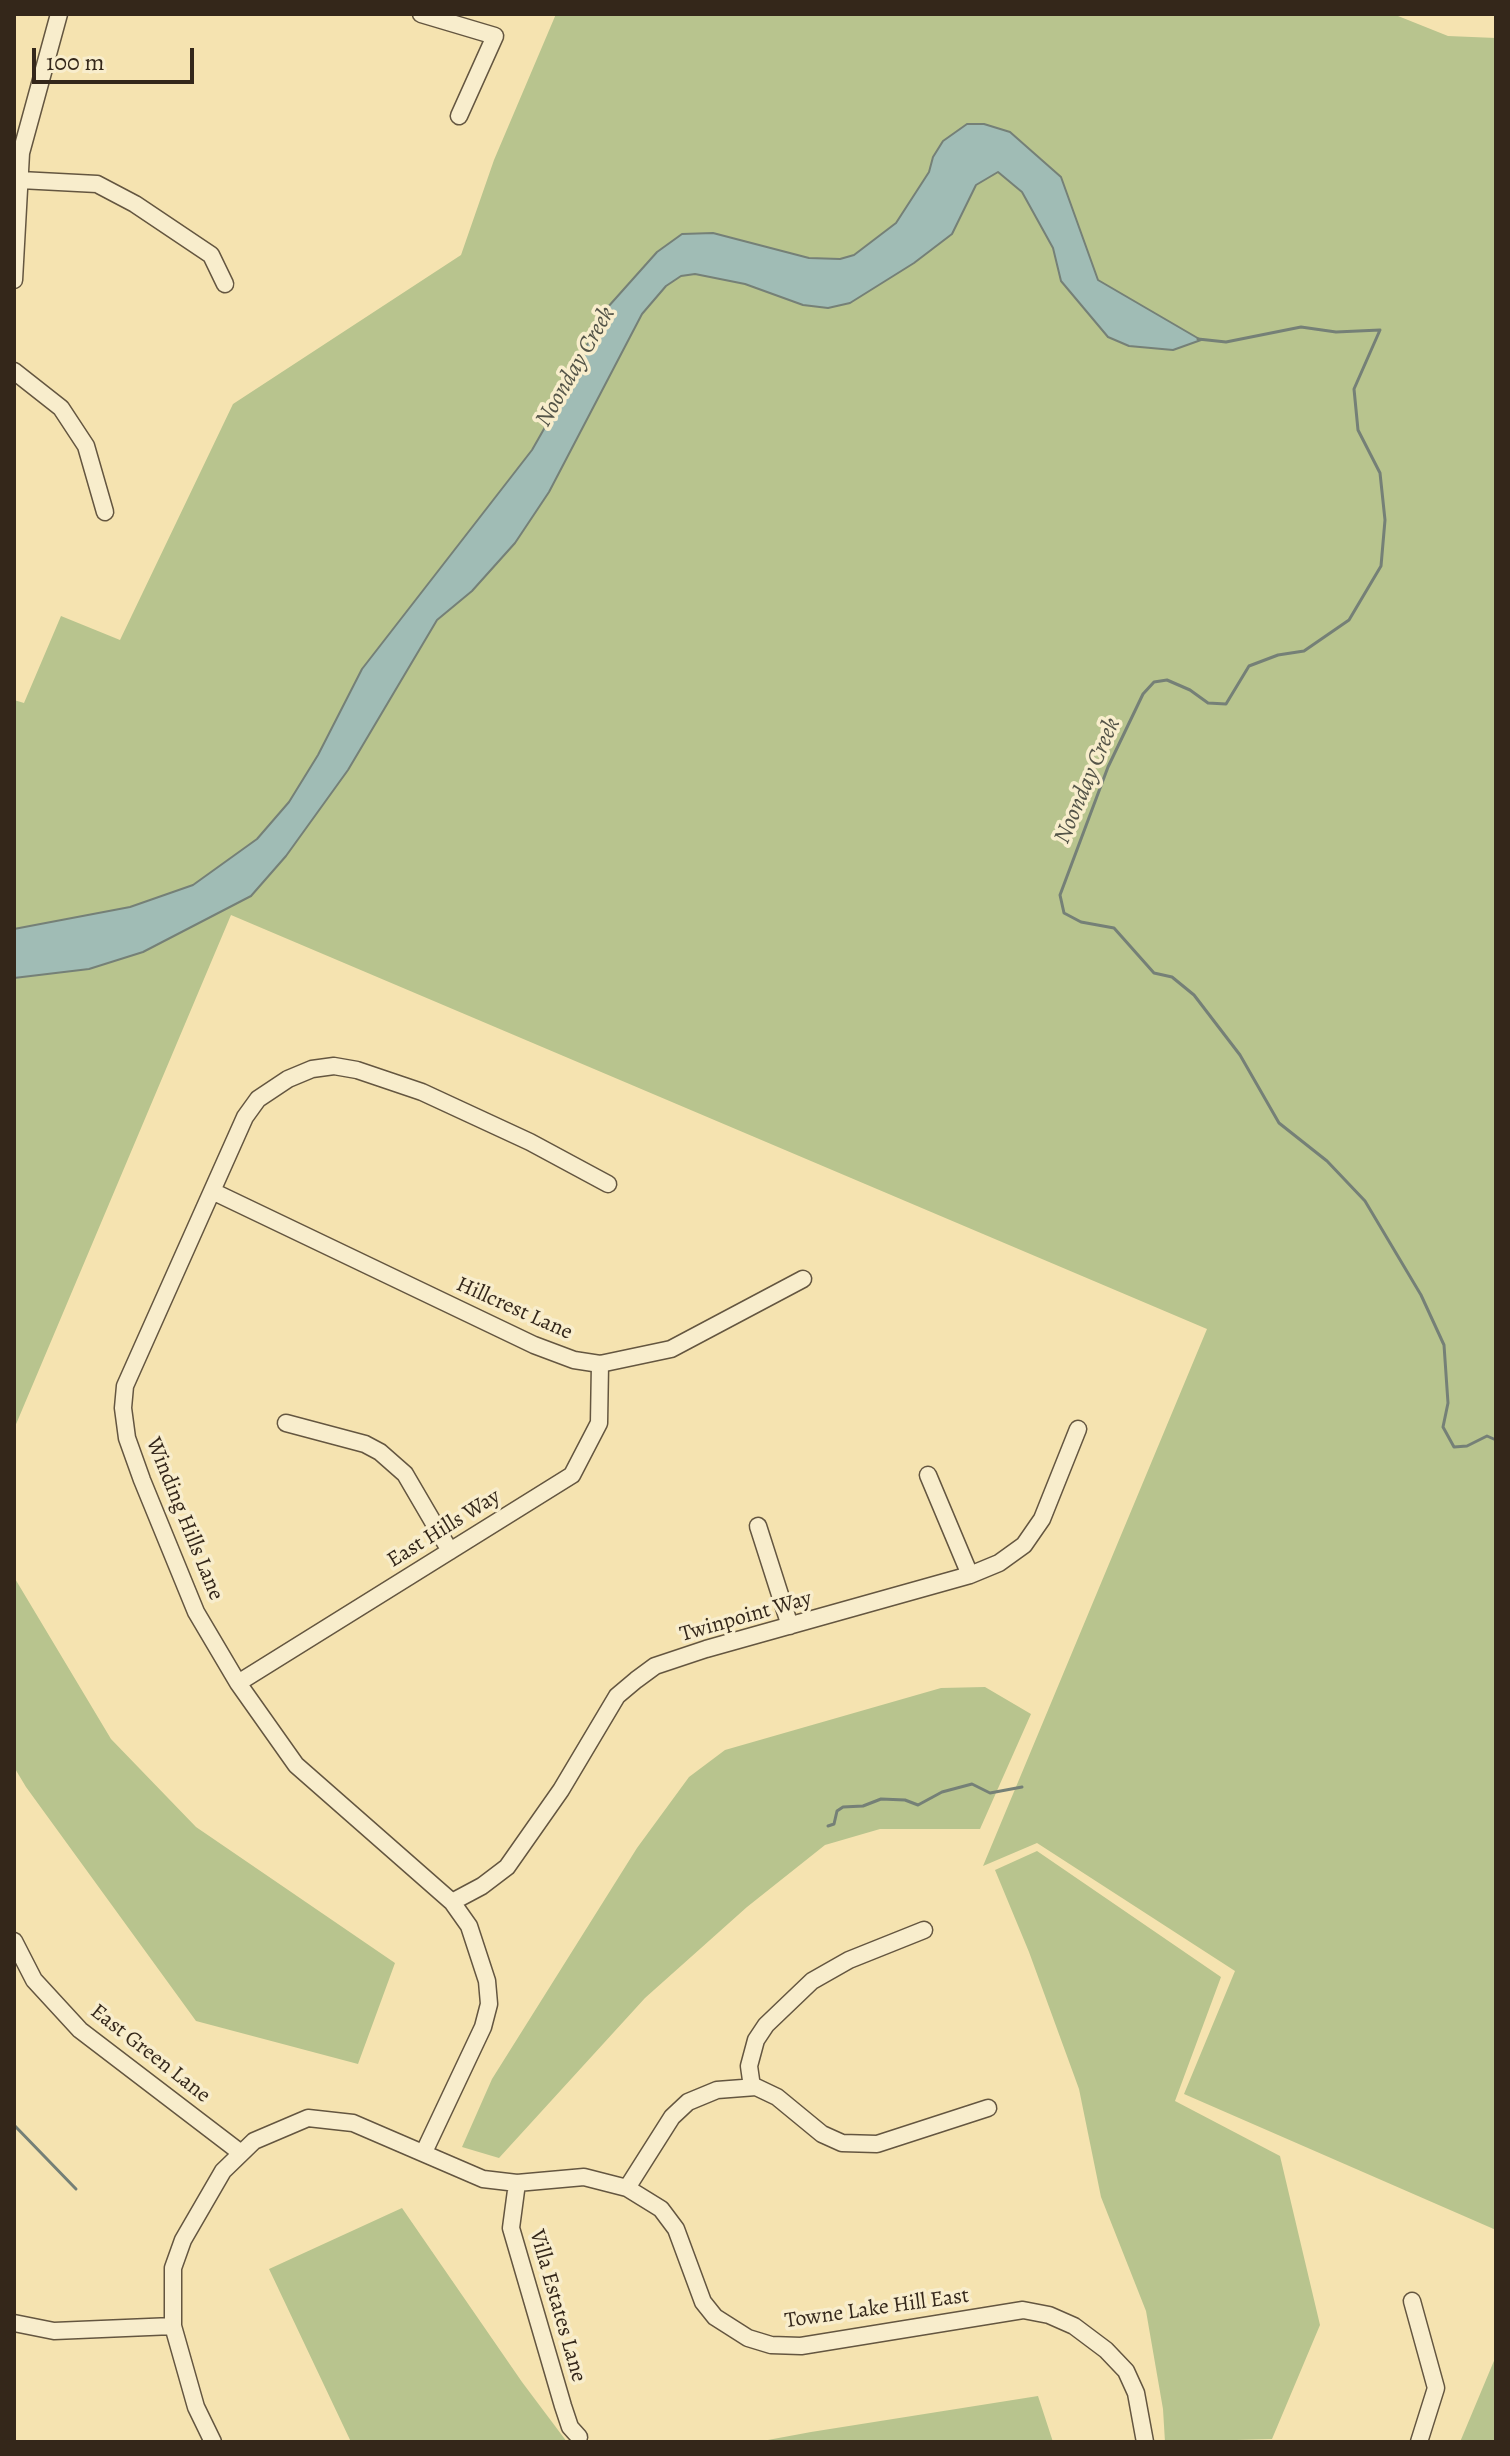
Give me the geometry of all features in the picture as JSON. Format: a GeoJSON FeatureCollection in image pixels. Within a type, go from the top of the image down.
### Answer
{"type":"FeatureCollection","features":[{"type":"Feature","properties":{"kind":"street"},"geometry":{"type":"LineString","coordinates":[[14,280],[21,153],[59,14]]}},
{"type":"Feature","properties":{"kind":"street"},"geometry":{"type":"LineString","coordinates":[[421,14],[495,36],[459,116]]}},
{"type":"Feature","properties":{"kind":"street"},"geometry":{"type":"LineString","coordinates":[[20,180],[97,184],[135,204],[211,255],[225,284]]}},
{"type":"Feature","properties":{"kind":"street"},"geometry":{"type":"LineString","coordinates":[[14,371],[61,408],[86,446],[105,512]]}},
{"type":"Feature","properties":{"kind":"street","name":"Winding Hills Lane"},"geometry":{"type":"LineString","coordinates":[[424,2152],[483,2027],[489,2004],[481,1958],[469,1926],[452,1902],[296,1765],[238,1683],[196,1612],[142,1480],[127,1438],[123,1408],[133,1362],[245,1117],[258,1099],[288,1079],[312,1069],[334,1066],[357,1070],[422,1092],[530,1142],[608,1184]]}},
{"type":"Feature","properties":{"kind":"street","name":"Hillcrest Lane"},"geometry":{"type":"LineString","coordinates":[[212,1191],[534,1345],[574,1360],[600,1364],[671,1349],[803,1279]]}},
{"type":"Feature","properties":{"kind":"street","name":"East Hills Way"},"geometry":{"type":"LineString","coordinates":[[238,1683],[572,1475],[599,1423],[600,1364]]}},
{"type":"Feature","properties":{"kind":"street"},"geometry":{"type":"LineString","coordinates":[[286,1423],[365,1444],[380,1452],[405,1474],[450,1551]]}},
{"type":"Feature","properties":{"kind":"street","name":"Twinpoint Way"},"geometry":{"type":"LineString","coordinates":[[452,1902],[482,1886],[507,1867],[561,1790],[617,1696],[636,1680],[655,1666],[693,1653],[970,1575],[1010,1555],[1034,1533],[1060,1483],[1078,1429]]}},
{"type":"Feature","properties":{"kind":"street"},"geometry":{"type":"LineString","coordinates":[[928,1475],[970,1575]]}},
{"type":"Feature","properties":{"kind":"street"},"geometry":{"type":"LineString","coordinates":[[758,1526],[790,1626]]}},
{"type":"Feature","properties":{"kind":"street"},"geometry":{"type":"LineString","coordinates":[[752,2087],[749,2066],[756,2040],[766,2025],[812,1981],[849,1960],[924,1930]]}},
{"type":"Feature","properties":{"kind":"street","name":"East Green Lane"},"geometry":{"type":"LineString","coordinates":[[14,1941],[34,1980],[80,2030],[241,2153]]}},
{"type":"Feature","properties":{"kind":"street"},"geometry":{"type":"LineString","coordinates":[[627,2188],[672,2117],[688,2102],[717,2090],[752,2087],[777,2097],[822,2134],[842,2143],[877,2144],[988,2108]]}},
{"type":"Feature","properties":{"kind":"street","name":"Towne Lake Hill East"},"geometry":{"type":"LineString","coordinates":[[213,2442],[196,2407],[173,2326],[173,2268],[183,2240],[223,2171],[254,2141],[308,2118],[353,2123],[483,2179],[517,2183],[584,2177],[627,2188],[661,2209],[676,2229],[703,2302],[715,2317],[748,2338],[771,2345],[801,2346],[1023,2310],[1049,2315],[1085,2334],[1126,2371],[1136,2393],[1145,2442]]}},
{"type":"Feature","properties":{"kind":"street","name":"Villa Estates Lane"},"geometry":{"type":"LineString","coordinates":[[517,2183],[511,2228],[567,2417],[579,2437]]}},
{"type":"Feature","properties":{"kind":"street"},"geometry":{"type":"LineString","coordinates":[[1412,2301],[1436,2388],[1419,2442]]}},
{"type":"Feature","properties":{"kind":"street"},"geometry":{"type":"LineString","coordinates":[[14,2323],[54,2331],[173,2326]]}},
{"type":"Feature","properties":{"kind":"green space"},"geometry":{"type":"Polygon","coordinates":[[[556,14],[1393,14],[1448,36],[1496,38],[1496,2230],[1184,2094],[1235,1971],[1037,1843],[983,1866],[1207,1329],[231,915],[14,1429],[14,700],[24,703],[61,616],[120,640],[233,404],[461,255],[494,160],[556,14]]]}},
{"type":"Feature","properties":{"kind":"green space"},"geometry":{"type":"Polygon","coordinates":[[[14,1577],[111,1739],[196,1827],[395,1963],[358,2064],[196,2021],[26,1787],[14,1767],[14,1577]]]}},
{"type":"Feature","properties":{"kind":"green space"},"geometry":{"type":"Polygon","coordinates":[[[985,1687],[1031,1714],[980,1829],[880,1829],[825,1845],[747,1907],[645,1998],[499,2158],[462,2147],[492,2079],[637,1848],[689,1777],[725,1750],[941,1688],[985,1687]]]}},
{"type":"Feature","properties":{"kind":"green space"},"geometry":{"type":"Polygon","coordinates":[[[1037,1851],[1221,1977],[1175,2101],[1280,2156],[1320,2325],[1272,2439],[1165,2442],[1163,2409],[1146,2311],[1101,2197],[1079,2089],[995,1870],[1037,1851]]]}},
{"type":"Feature","properties":{"kind":"green space"},"geometry":{"type":"Polygon","coordinates":[[[402,2208],[567,2442],[351,2442],[269,2269],[402,2208]]]}},
{"type":"Feature","properties":{"kind":"green space"},"geometry":{"type":"Polygon","coordinates":[[[1496,2356],[1496,2442],[1460,2442],[1496,2356]]]}},
{"type":"Feature","properties":{"kind":"green space"},"geometry":{"type":"Polygon","coordinates":[[[1038,2396],[1053,2442],[757,2442],[811,2432],[1038,2396]]]}},
{"type":"Feature","properties":{"kind":"water"},"geometry":{"type":"Polygon","coordinates":[[[967,124],[984,124],[1010,132],[1061,177],[1098,280],[1201,340],[1173,350],[1129,346],[1108,337],[1061,281],[1053,248],[1022,192],[998,172],[976,185],[952,234],[914,263],[850,303],[828,308],[803,305],[745,284],[695,274],[681,276],[666,286],[642,314],[549,492],[515,543],[472,591],[437,620],[348,770],[286,856],[251,896],[143,952],[89,969],[14,978],[14,929],[130,907],[193,885],[257,839],[289,802],[318,755],[362,669],[532,450],[573,378],[599,317],[657,252],[682,234],[713,233],[809,258],[840,259],[854,255],[896,223],[929,172],[933,157],[943,141],[967,124]]]}},
{"type":"Feature","properties":{"kind":"waterway","name":"Noonday Creek"},"geometry":{"type":"LineString","coordinates":[[1198,339],[1226,342],[1301,327],[1336,332],[1380,330],[1354,389],[1358,430],[1380,473],[1385,520],[1381,566],[1349,620],[1304,651],[1278,655],[1249,666],[1226,704],[1208,703],[1190,690],[1167,680],[1154,682],[1143,694],[1108,767],[1060,895],[1064,913],[1081,922],[1114,928],[1154,973],[1172,977],[1194,995],[1240,1055],[1279,1123],[1327,1161],[1365,1201],[1421,1295],[1444,1345],[1448,1403],[1443,1427],[1454,1447],[1467,1446],[1487,1436],[1496,1440]]}},
{"type":"Feature","properties":{"kind":"waterway"},"geometry":{"type":"LineString","coordinates":[[828,1826],[834,1824],[837,1811],[843,1807],[863,1806],[881,1799],[905,1800],[918,1805],[942,1792],[972,1784],[990,1793],[1022,1787]]}},
{"type":"Feature","properties":{"kind":"waterway"},"geometry":{"type":"LineString","coordinates":[[14,2125],[76,2189]]}}]}
